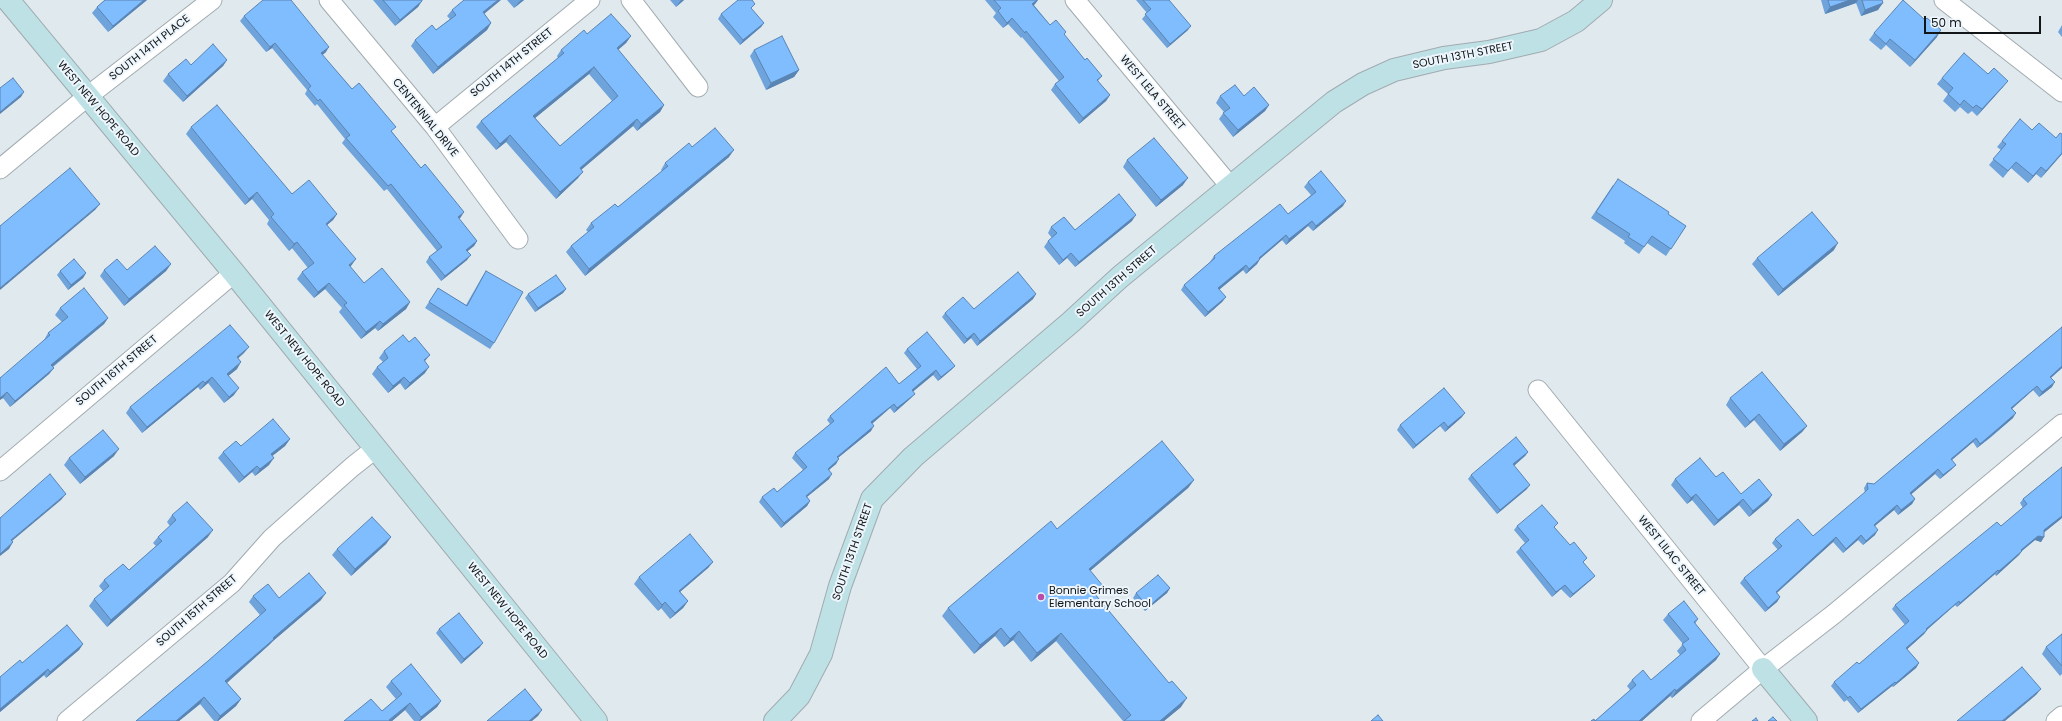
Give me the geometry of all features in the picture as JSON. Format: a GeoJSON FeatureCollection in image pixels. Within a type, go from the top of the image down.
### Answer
{"type":"FeatureCollection","features":[{"type":"Feature","properties":{"kind":"street","name":"WEST NEW HOPE ROAD"},"geometry":{"type":"LineString","coordinates":[[8,0],[234,273],[596,721]]}},
{"type":"Feature","properties":{"kind":"street","name":"SOUTH 14TH PLACE"},"geometry":{"type":"LineString","coordinates":[[0,169],[88,96],[212,0]]}},
{"type":"Feature","properties":{"kind":"street","name":"CENTENNIAL DRIVE"},"geometry":{"type":"LineString","coordinates":[[329,0],[435,127],[518,239]]}},
{"type":"Feature","properties":{"kind":"street","name":"SOUTH 14TH STREET"},"geometry":{"type":"LineString","coordinates":[[435,127],[590,0]]}},
{"type":"Feature","properties":{"kind":"street"},"geometry":{"type":"LineString","coordinates":[[630,0],[698,87]]}},
{"type":"Feature","properties":{"kind":"street","name":"WEST LELA STREET"},"geometry":{"type":"LineString","coordinates":[[1075,0],[1230,186]]}},
{"type":"Feature","properties":{"kind":"street","name":"SOUTH 13TH STREET"},"geometry":{"type":"LineString","coordinates":[[775,721],[799,696],[821,654],[840,586],[872,499],[913,457],[1071,322],[1120,277],[1334,102],[1363,84],[1394,70],[1489,52],[1541,40],[1576,21],[1601,0]]}},
{"type":"Feature","properties":{"kind":"street"},"geometry":{"type":"LineString","coordinates":[[1944,0],[2062,92]]}},
{"type":"Feature","properties":{"kind":"street","name":"SOUTH 16TH STREET"},"geometry":{"type":"LineString","coordinates":[[0,471],[234,273]]}},
{"type":"Feature","properties":{"kind":"street","name":"WEST LILAC STREET"},"geometry":{"type":"LineString","coordinates":[[1538,390],[1806,721]]}},
{"type":"Feature","properties":{"kind":"street"},"geometry":{"type":"LineString","coordinates":[[1701,721],[1763,669],[1834,614],[2062,424]]}},
{"type":"Feature","properties":{"kind":"street","name":"SOUTH 15TH STREET"},"geometry":{"type":"LineString","coordinates":[[67,721],[232,583],[272,538],[352,467],[376,448]]}},
{"type":"Feature","properties":{"kind":"street"},"geometry":{"type":"LineString","coordinates":[[789,721],[799,696]]}},
{"type":"Feature","properties":{"kind":"street"},"geometry":{"type":"LineString","coordinates":[[2056,721],[2062,716]]}},
{"type":"Feature","properties":{"kind":"building"},"geometry":{"type":"Polygon","coordinates":[[[105,0],[144,0],[113,26],[97,7],[105,0]]]}},
{"type":"Feature","properties":{"kind":"building"},"geometry":{"type":"Polygon","coordinates":[[[263,0],[291,0],[329,47],[321,53],[352,89],[359,83],[396,127],[391,131],[421,168],[425,164],[464,212],[458,217],[477,241],[466,250],[471,255],[445,276],[429,257],[442,247],[391,184],[388,186],[346,138],[350,135],[320,99],[318,101],[308,89],[311,86],[275,43],[270,47],[244,16],[263,0]]]}},
{"type":"Feature","properties":{"kind":"building"},"geometry":{"type":"Polygon","coordinates":[[[383,0],[422,0],[422,1],[400,20],[383,0]]]}},
{"type":"Feature","properties":{"kind":"building"},"geometry":{"type":"Polygon","coordinates":[[[464,0],[498,0],[483,12],[491,23],[438,67],[415,40],[432,25],[436,30],[456,15],[452,10],[464,0]]]}},
{"type":"Feature","properties":{"kind":"building"},"geometry":{"type":"Polygon","coordinates":[[[738,0],[752,0],[755,4],[751,8],[764,23],[743,40],[721,14],[738,0]]]}},
{"type":"Feature","properties":{"kind":"building"},"geometry":{"type":"Polygon","coordinates":[[[994,0],[1037,0],[1032,4],[1050,25],[1056,20],[1066,32],[1064,34],[1085,60],[1087,58],[1102,76],[1097,80],[1110,95],[1083,118],[1055,84],[1064,77],[1026,31],[1025,33],[1012,18],[1007,23],[998,11],[1001,8],[994,0]]]}},
{"type":"Feature","properties":{"kind":"building"},"geometry":{"type":"Polygon","coordinates":[[[1143,0],[1169,0],[1191,26],[1170,44],[1145,14],[1151,9],[1143,0]]]}},
{"type":"Feature","properties":{"kind":"building"},"geometry":{"type":"Polygon","coordinates":[[[1828,0],[1850,0],[1830,7],[1828,0]]]}},
{"type":"Feature","properties":{"kind":"building"},"geometry":{"type":"Polygon","coordinates":[[[1862,0],[1882,0],[1883,3],[1865,10],[1862,0]]]}},
{"type":"Feature","properties":{"kind":"building"},"geometry":{"type":"Polygon","coordinates":[[[1903,0],[1925,20],[1927,18],[1941,30],[1915,60],[1890,39],[1886,44],[1874,33],[1903,0]]]}},
{"type":"Feature","properties":{"kind":"building"},"geometry":{"type":"Polygon","coordinates":[[[611,14],[631,36],[617,48],[664,105],[641,124],[637,119],[580,168],[583,172],[560,192],[510,135],[500,144],[481,121],[564,53],[561,50],[584,30],[587,34],[611,14]],[[594,67],[533,116],[560,146],[618,96],[594,67]]]}},
{"type":"Feature","properties":{"kind":"building"},"geometry":{"type":"Polygon","coordinates":[[[782,36],[799,70],[771,83],[754,50],[782,36]]]}},
{"type":"Feature","properties":{"kind":"building"},"geometry":{"type":"Polygon","coordinates":[[[213,44],[227,60],[187,96],[168,74],[186,59],[191,65],[213,44]]]}},
{"type":"Feature","properties":{"kind":"building"},"geometry":{"type":"Polygon","coordinates":[[[1964,53],[1988,74],[1994,68],[2008,81],[1982,109],[1976,105],[1973,108],[1964,100],[1960,105],[1948,94],[1953,88],[1942,78],[1964,53]]]}},
{"type":"Feature","properties":{"kind":"building"},"geometry":{"type":"Polygon","coordinates":[[[13,78],[24,92],[0,112],[0,88],[13,78]]]}},
{"type":"Feature","properties":{"kind":"building"},"geometry":{"type":"Polygon","coordinates":[[[1235,85],[1244,96],[1254,87],[1269,105],[1238,130],[1223,113],[1230,108],[1220,96],[1235,85]]]}},
{"type":"Feature","properties":{"kind":"building"},"geometry":{"type":"Polygon","coordinates":[[[217,105],[292,194],[309,180],[337,214],[326,224],[356,259],[349,265],[364,283],[382,268],[410,302],[383,324],[380,321],[366,332],[344,305],[347,303],[329,283],[318,292],[302,272],[314,263],[297,242],[294,244],[271,217],[274,214],[257,192],[249,199],[191,127],[217,105]]]}},
{"type":"Feature","properties":{"kind":"building"},"geometry":{"type":"Polygon","coordinates":[[[2020,119],[2032,130],[2039,123],[2056,138],[2060,133],[2062,134],[2062,153],[2046,171],[2041,167],[2033,176],[2016,162],[2008,171],[1993,159],[2006,144],[2002,141],[2020,119]]]}},
{"type":"Feature","properties":{"kind":"building"},"geometry":{"type":"Polygon","coordinates":[[[715,128],[734,150],[589,269],[571,246],[594,227],[591,223],[615,204],[618,207],[668,166],[665,163],[689,143],[692,147],[715,128]]]}},
{"type":"Feature","properties":{"kind":"building"},"geometry":{"type":"Polygon","coordinates":[[[1154,138],[1188,178],[1161,200],[1127,160],[1154,138]]]}},
{"type":"Feature","properties":{"kind":"building"},"geometry":{"type":"Polygon","coordinates":[[[70,168],[100,204],[0,288],[0,226],[70,168]]]}},
{"type":"Feature","properties":{"kind":"building"},"geometry":{"type":"Polygon","coordinates":[[[1321,171],[1346,201],[1316,226],[1312,221],[1289,239],[1286,235],[1259,258],[1260,259],[1249,269],[1246,265],[1218,288],[1226,297],[1208,312],[1184,285],[1215,258],[1214,256],[1280,204],[1288,214],[1316,192],[1308,182],[1321,171]]]}},
{"type":"Feature","properties":{"kind":"building"},"geometry":{"type":"Polygon","coordinates":[[[1618,179],[1669,212],[1668,214],[1686,226],[1671,249],[1652,236],[1644,247],[1628,237],[1630,234],[1596,212],[1618,179]]]}},
{"type":"Feature","properties":{"kind":"building"},"geometry":{"type":"Polygon","coordinates":[[[1119,194],[1136,215],[1079,262],[1071,253],[1063,260],[1048,241],[1057,233],[1051,227],[1064,217],[1075,230],[1119,194]]]}},
{"type":"Feature","properties":{"kind":"building"},"geometry":{"type":"Polygon","coordinates":[[[1812,212],[1838,243],[1783,289],[1757,258],[1812,212]]]}},
{"type":"Feature","properties":{"kind":"building"},"geometry":{"type":"Polygon","coordinates":[[[155,246],[171,264],[129,299],[104,270],[117,259],[127,270],[155,246]]]}},
{"type":"Feature","properties":{"kind":"building"},"geometry":{"type":"Polygon","coordinates":[[[74,259],[86,273],[71,285],[60,271],[74,259]]]}},
{"type":"Feature","properties":{"kind":"building"},"geometry":{"type":"Polygon","coordinates":[[[486,271],[523,292],[494,343],[429,302],[438,288],[467,306],[486,271]]]}},
{"type":"Feature","properties":{"kind":"building"},"geometry":{"type":"Polygon","coordinates":[[[1018,272],[1036,294],[980,341],[974,333],[967,339],[945,313],[963,297],[974,309],[1018,272]]]}},
{"type":"Feature","properties":{"kind":"building"},"geometry":{"type":"Polygon","coordinates":[[[556,275],[566,289],[538,308],[528,294],[556,275]]]}},
{"type":"Feature","properties":{"kind":"building"},"geometry":{"type":"Polygon","coordinates":[[[84,288],[108,318],[51,365],[54,368],[15,401],[7,392],[0,398],[0,378],[50,335],[48,333],[68,317],[60,308],[84,288]]]}},
{"type":"Feature","properties":{"kind":"building"},"geometry":{"type":"Polygon","coordinates":[[[230,325],[249,347],[237,357],[241,362],[227,374],[239,388],[229,397],[212,377],[205,383],[203,381],[147,427],[130,407],[230,325]]]}},
{"type":"Feature","properties":{"kind":"building"},"geometry":{"type":"Polygon","coordinates":[[[2062,327],[2062,366],[2050,377],[2055,382],[2042,392],[2037,386],[2011,408],[2016,413],[1993,433],[1980,444],[1976,438],[1951,459],[1956,465],[1943,475],[1938,469],[1910,493],[1915,499],[1901,510],[1897,505],[1874,525],[1878,530],[1866,541],[1861,535],[1846,549],[1836,537],[1776,592],[1780,597],[1768,608],[1744,578],[1782,546],[1775,539],[1798,519],[1813,536],[1865,492],[1868,489],[1867,483],[1874,484],[2062,327]]]}},
{"type":"Feature","properties":{"kind":"building"},"geometry":{"type":"Polygon","coordinates":[[[927,332],[955,366],[941,377],[936,370],[912,390],[915,394],[897,408],[894,404],[871,422],[874,426],[837,457],[839,459],[828,469],[832,474],[806,496],[810,501],[784,523],[762,497],[774,488],[777,492],[807,467],[795,453],[834,421],[830,416],[886,367],[899,384],[921,366],[907,349],[927,332]]]}},
{"type":"Feature","properties":{"kind":"building"},"geometry":{"type":"Polygon","coordinates":[[[403,335],[409,342],[415,337],[430,355],[424,360],[429,367],[410,383],[404,377],[393,386],[377,367],[388,358],[384,351],[403,335]]]}},
{"type":"Feature","properties":{"kind":"building"},"geometry":{"type":"Polygon","coordinates":[[[1762,372],[1807,426],[1784,444],[1759,414],[1750,422],[1730,398],[1762,372]]]}},
{"type":"Feature","properties":{"kind":"building"},"geometry":{"type":"Polygon","coordinates":[[[1444,388],[1465,413],[1448,427],[1444,422],[1416,445],[1400,425],[1444,388]]]}},
{"type":"Feature","properties":{"kind":"building"},"geometry":{"type":"Polygon","coordinates":[[[273,419],[290,439],[271,454],[274,458],[260,469],[257,466],[244,477],[223,452],[236,441],[241,446],[273,419]]]}},
{"type":"Feature","properties":{"kind":"building"},"geometry":{"type":"Polygon","coordinates":[[[103,430],[119,449],[85,477],[69,458],[103,430]]]}},
{"type":"Feature","properties":{"kind":"building"},"geometry":{"type":"Polygon","coordinates":[[[1516,437],[1528,452],[1513,464],[1530,485],[1500,510],[1471,475],[1516,437]]]}},
{"type":"Feature","properties":{"kind":"building"},"geometry":{"type":"Polygon","coordinates":[[[1162,441],[1194,480],[1089,569],[1103,586],[1094,593],[1169,683],[1172,681],[1187,698],[1160,721],[1124,721],[1131,715],[1061,633],[1037,653],[1019,631],[1010,639],[1001,628],[980,645],[948,608],[1051,521],[1057,529],[1162,441]]]}},
{"type":"Feature","properties":{"kind":"building"},"geometry":{"type":"Polygon","coordinates":[[[1700,458],[1716,477],[1723,472],[1741,494],[1759,479],[1772,495],[1753,511],[1743,499],[1718,520],[1696,494],[1691,498],[1675,479],[1700,458]]]}},
{"type":"Feature","properties":{"kind":"building"},"geometry":{"type":"Polygon","coordinates":[[[2062,467],[2062,516],[2044,530],[2044,537],[2038,536],[1999,571],[1998,570],[1960,603],[1959,601],[1926,629],[1927,630],[1906,648],[1919,663],[1896,683],[1895,682],[1861,709],[1850,696],[1848,698],[1834,682],[1857,662],[1859,664],[1909,621],[1895,605],[1997,522],[2001,526],[2027,504],[2023,499],[2062,467]]]}},
{"type":"Feature","properties":{"kind":"building"},"geometry":{"type":"Polygon","coordinates":[[[50,474],[66,494],[11,540],[13,542],[0,554],[0,518],[50,474]]]}},
{"type":"Feature","properties":{"kind":"building"},"geometry":{"type":"Polygon","coordinates":[[[187,502],[213,530],[111,620],[94,599],[109,586],[104,580],[123,564],[129,570],[162,541],[158,537],[176,520],[172,515],[187,502]]]}},
{"type":"Feature","properties":{"kind":"building"},"geometry":{"type":"Polygon","coordinates":[[[1542,505],[1558,523],[1554,527],[1570,545],[1574,542],[1587,558],[1583,562],[1595,576],[1573,594],[1565,585],[1556,592],[1520,548],[1529,540],[1517,526],[1542,505]]]}},
{"type":"Feature","properties":{"kind":"building"},"geometry":{"type":"Polygon","coordinates":[[[372,517],[391,537],[355,569],[337,549],[372,517]]]}},
{"type":"Feature","properties":{"kind":"building"},"geometry":{"type":"Polygon","coordinates":[[[690,534],[713,562],[679,591],[688,601],[675,613],[665,602],[662,605],[639,577],[690,534]]]}},
{"type":"Feature","properties":{"kind":"building"},"geometry":{"type":"Polygon","coordinates":[[[309,573],[326,593],[225,681],[241,699],[220,716],[204,697],[176,721],[136,721],[266,610],[253,596],[268,584],[279,598],[309,573]]]}},
{"type":"Feature","properties":{"kind":"building"},"geometry":{"type":"Polygon","coordinates":[[[1158,575],[1170,588],[1148,607],[1136,593],[1158,575]]]}},
{"type":"Feature","properties":{"kind":"building"},"geometry":{"type":"Polygon","coordinates":[[[1684,601],[1698,619],[1694,622],[1720,654],[1676,691],[1675,689],[1639,721],[1595,721],[1636,685],[1632,680],[1643,670],[1651,680],[1686,650],[1682,644],[1689,639],[1668,614],[1684,601]]]}},
{"type":"Feature","properties":{"kind":"building"},"geometry":{"type":"Polygon","coordinates":[[[459,613],[483,643],[464,659],[439,629],[459,613]]]}},
{"type":"Feature","properties":{"kind":"building"},"geometry":{"type":"Polygon","coordinates":[[[67,625],[83,644],[50,672],[48,669],[0,709],[0,677],[20,660],[22,663],[67,625]]]}},
{"type":"Feature","properties":{"kind":"building"},"geometry":{"type":"Polygon","coordinates":[[[2062,634],[2062,666],[2046,647],[2062,634]]]}},
{"type":"Feature","properties":{"kind":"building"},"geometry":{"type":"Polygon","coordinates":[[[411,664],[441,701],[421,717],[410,703],[389,720],[390,721],[344,721],[371,699],[382,711],[402,694],[391,681],[411,664]]]}},
{"type":"Feature","properties":{"kind":"building"},"geometry":{"type":"Polygon","coordinates":[[[2022,667],[2041,689],[2002,721],[1957,721],[2022,667]]]}},
{"type":"Feature","properties":{"kind":"building"},"geometry":{"type":"Polygon","coordinates":[[[525,689],[542,710],[529,721],[487,721],[525,689]]]}},
{"type":"Feature","properties":{"kind":"building"},"geometry":{"type":"Polygon","coordinates":[[[1378,715],[1383,721],[1371,721],[1378,715]]]}},
{"type":"Feature","properties":{"kind":"building"},"geometry":{"type":"Polygon","coordinates":[[[1773,717],[1777,721],[1768,721],[1773,717]]]}},
{"type":"Feature","properties":{"kind":"place","name":"Bonnie Grimes Elementary School"},"geometry":{"type":"Point","coordinates":[1041,597]}}]}
